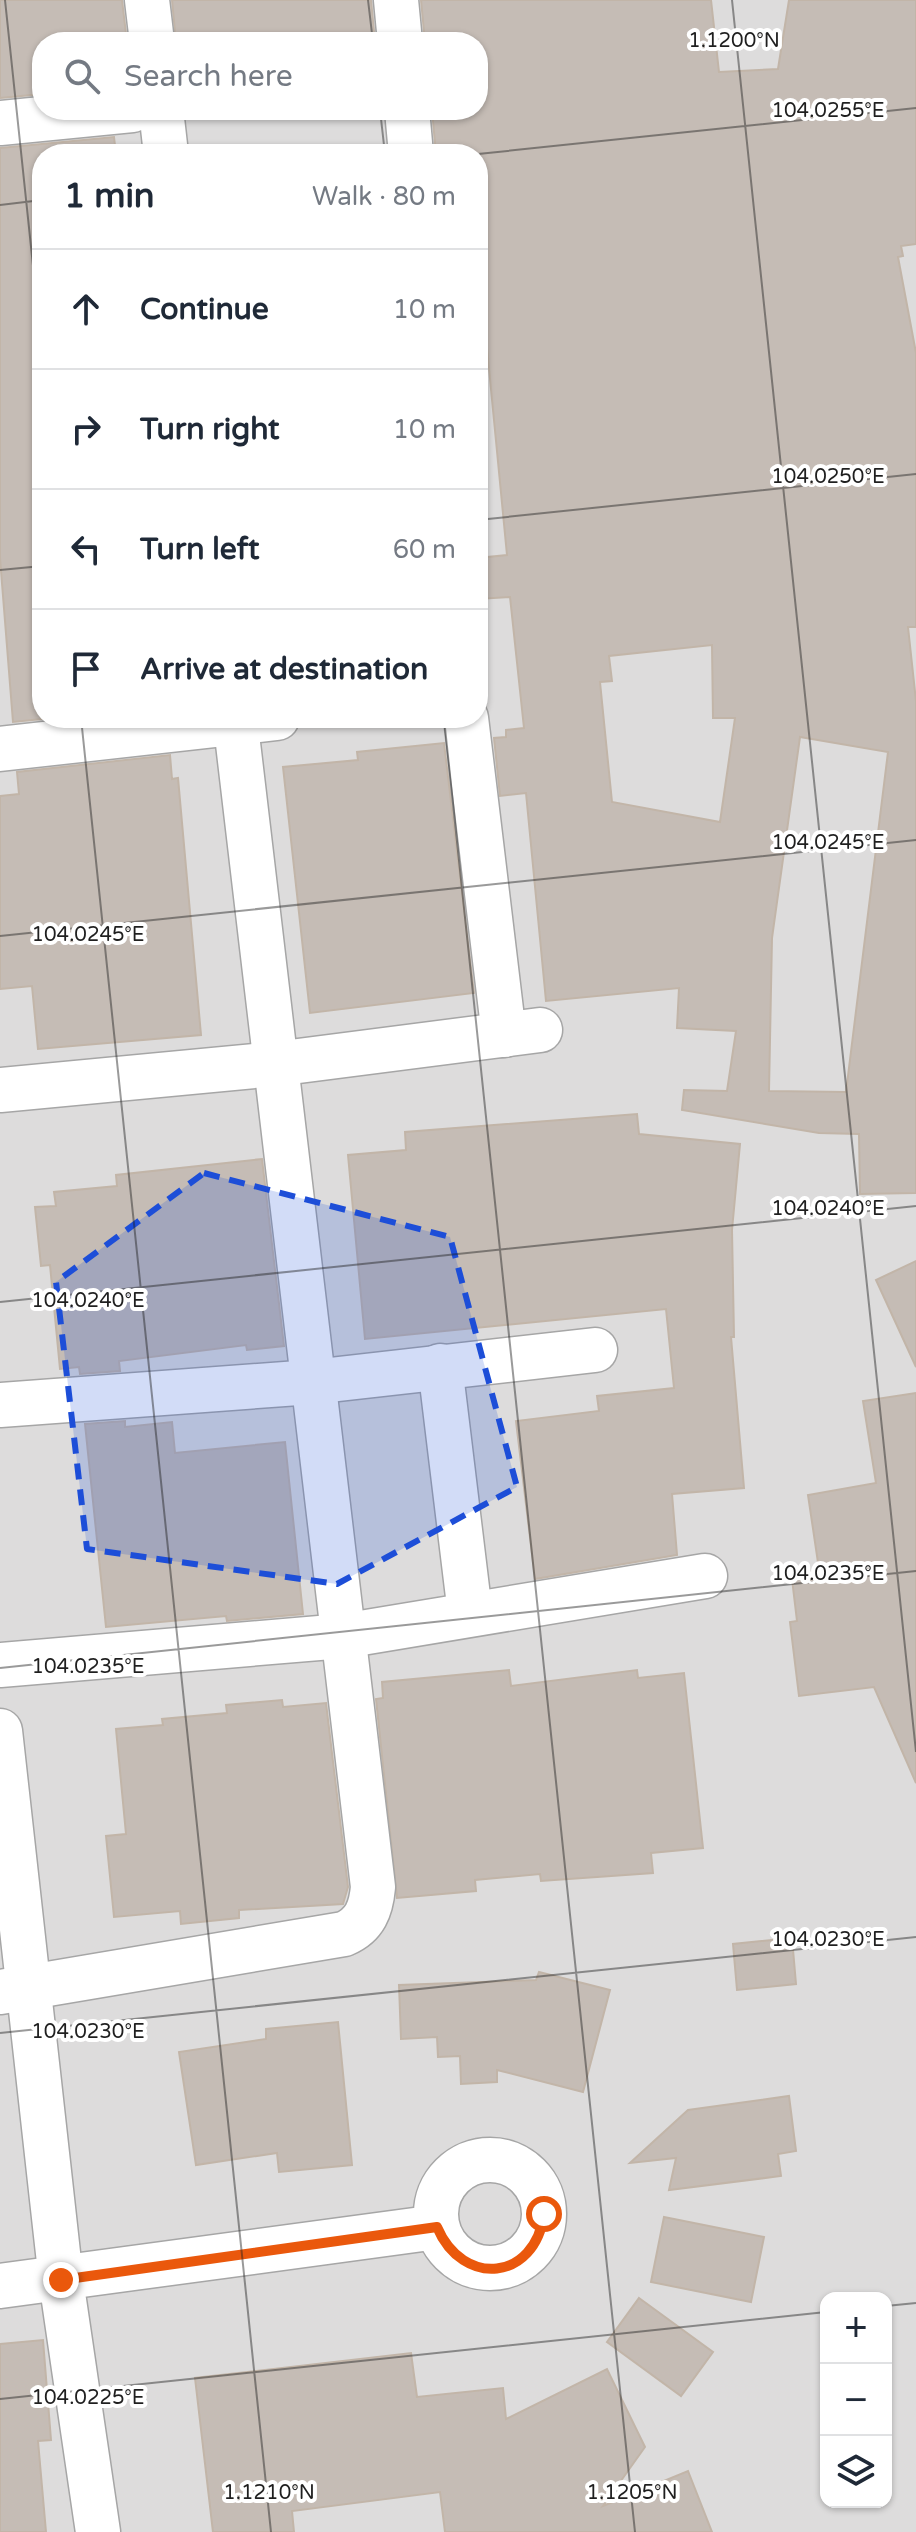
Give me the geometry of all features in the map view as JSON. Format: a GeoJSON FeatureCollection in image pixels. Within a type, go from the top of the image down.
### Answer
{"type":"FeatureCollection","features":[{"type":"Feature","properties":{"kind":"street"},"geometry":{"type":"LineString","coordinates":[[147,0],[151,32]]}},
{"type":"Feature","properties":{"kind":"street"},"geometry":{"type":"LineString","coordinates":[[396,0],[399,32]]}},
{"type":"Feature","properties":{"kind":"street"},"geometry":{"type":"LineString","coordinates":[[0,123],[32,120]]}},
{"type":"Feature","properties":{"kind":"street"},"geometry":{"type":"LineString","coordinates":[[162,120],[165,144]]}},
{"type":"Feature","properties":{"kind":"street"},"geometry":{"type":"LineString","coordinates":[[408,120],[410,144]]}},
{"type":"Feature","properties":{"kind":"street"},"geometry":{"type":"LineString","coordinates":[[0,749],[180,728]]}},
{"type":"Feature","properties":{"kind":"street"},"geometry":{"type":"LineString","coordinates":[[14,1990],[344,1934],[357,1929],[366,1917],[373,1887],[275,1064],[250,728]]}},
{"type":"Feature","properties":{"kind":"street"},"geometry":{"type":"LineString","coordinates":[[0,1090],[275,1064],[522,1032],[468,728]]}},
{"type":"Feature","properties":{"kind":"street"},"geometry":{"type":"LineString","coordinates":[[0,1405],[312,1382],[595,1350]]}},
{"type":"Feature","properties":{"kind":"street"},"geometry":{"type":"LineString","coordinates":[[440,1366],[470,1613]]}},
{"type":"Feature","properties":{"kind":"street"},"geometry":{"type":"LineString","coordinates":[[0,1665],[343,1636],[705,1576]]}},
{"type":"Feature","properties":{"kind":"street"},"geometry":{"type":"LineString","coordinates":[[0,1731],[14,1990],[98,2532]]}},
{"type":"Feature","properties":{"kind":"street"},"geometry":{"type":"LineString","coordinates":[[0,2286],[437,2227]]}},
{"type":"Feature","properties":{"kind":"highlighted area"},"geometry":{"type":"Polygon","coordinates":[[[204,1173],[450,1237],[517,1487],[337,1584],[87,1549],[56,1282],[204,1173]]]}},
{"type":"Feature","properties":{"kind":"shaded area"},"geometry":{"type":"Polygon","coordinates":[[[0,0],[916,0],[916,2532],[0,2532],[0,0]]]}},
{"type":"Feature","properties":{"kind":"building"},"geometry":{"type":"Polygon","coordinates":[[[0,0],[122,0],[126,32],[32,32],[32,95],[0,98],[0,0]]]}},
{"type":"Feature","properties":{"kind":"building"},"geometry":{"type":"Polygon","coordinates":[[[172,0],[371,0],[374,32],[175,32],[172,0]]]}},
{"type":"Feature","properties":{"kind":"building"},"geometry":{"type":"Polygon","coordinates":[[[421,0],[711,0],[719,72],[778,69],[789,0],[916,0],[916,244],[901,246],[903,256],[898,257],[916,353],[916,627],[908,627],[916,701],[916,1193],[860,1194],[859,1134],[819,1133],[682,1110],[684,1090],[727,1091],[736,1031],[677,1028],[679,988],[546,1001],[526,793],[500,796],[494,738],[506,737],[506,730],[524,728],[510,597],[488,598],[488,557],[507,555],[488,358],[488,144],[435,144],[433,120],[488,120],[488,32],[424,32],[421,0]],[[712,645],[609,656],[612,681],[600,682],[612,802],[720,822],[735,718],[713,718],[712,645]],[[800,737],[772,938],[769,1091],[846,1092],[888,752],[800,737]]]}},
{"type":"Feature","properties":{"kind":"building"},"geometry":{"type":"Polygon","coordinates":[[[114,137],[115,144],[41,144],[114,137]]]}},
{"type":"Feature","properties":{"kind":"building"},"geometry":{"type":"Polygon","coordinates":[[[32,145],[32,720],[13,722],[0,558],[0,148],[32,145]]]}},
{"type":"Feature","properties":{"kind":"building"},"geometry":{"type":"Polygon","coordinates":[[[444,743],[474,993],[310,1013],[283,767],[358,760],[357,752],[444,743]]]}},
{"type":"Feature","properties":{"kind":"building"},"geometry":{"type":"Polygon","coordinates":[[[170,755],[172,779],[178,778],[201,1035],[38,1049],[32,986],[0,989],[0,796],[19,794],[17,772],[170,755]]]}},
{"type":"Feature","properties":{"kind":"building"},"geometry":{"type":"Polygon","coordinates":[[[637,1114],[639,1134],[740,1144],[732,1230],[734,1337],[731,1337],[744,1488],[672,1494],[677,1555],[535,1579],[516,1421],[599,1411],[597,1396],[674,1388],[666,1309],[365,1339],[348,1155],[406,1150],[405,1132],[637,1114]]]}},
{"type":"Feature","properties":{"kind":"building"},"geometry":{"type":"Polygon","coordinates":[[[262,1159],[284,1346],[247,1350],[246,1345],[119,1361],[120,1371],[80,1374],[79,1367],[60,1369],[50,1265],[41,1266],[35,1207],[56,1206],[54,1192],[117,1186],[116,1175],[262,1159]]]}},
{"type":"Feature","properties":{"kind":"building"},"geometry":{"type":"Polygon","coordinates":[[[916,1261],[916,1367],[876,1280],[916,1261]]]}},
{"type":"Feature","properties":{"kind":"building"},"geometry":{"type":"Polygon","coordinates":[[[916,1393],[916,1783],[874,1687],[799,1696],[790,1622],[797,1621],[792,1579],[820,1576],[808,1495],[876,1483],[863,1401],[916,1393]]]}},
{"type":"Feature","properties":{"kind":"building"},"geometry":{"type":"Polygon","coordinates":[[[125,1421],[125,1427],[172,1422],[175,1453],[285,1442],[303,1614],[227,1621],[226,1616],[106,1627],[85,1424],[125,1421]]]}},
{"type":"Feature","properties":{"kind":"building"},"geometry":{"type":"Polygon","coordinates":[[[509,1670],[511,1686],[637,1670],[638,1678],[684,1673],[703,1848],[651,1853],[653,1873],[541,1881],[540,1874],[475,1880],[476,1891],[397,1898],[376,1699],[383,1698],[382,1682],[509,1670]]]}},
{"type":"Feature","properties":{"kind":"building"},"geometry":{"type":"Polygon","coordinates":[[[282,1700],[283,1707],[326,1703],[348,1887],[343,1904],[239,1910],[239,1918],[181,1924],[180,1911],[114,1917],[106,1836],[126,1834],[116,1729],[163,1725],[162,1719],[227,1713],[226,1705],[282,1700]]]}},
{"type":"Feature","properties":{"kind":"building"},"geometry":{"type":"Polygon","coordinates":[[[792,1938],[796,1984],[737,1990],[733,1944],[792,1938]]]}},
{"type":"Feature","properties":{"kind":"building"},"geometry":{"type":"Polygon","coordinates":[[[539,1972],[610,1990],[583,2092],[497,2070],[497,2082],[461,2084],[460,2056],[438,2057],[437,2037],[401,2039],[399,1985],[536,1980],[539,1972]]]}},
{"type":"Feature","properties":{"kind":"building"},"geometry":{"type":"Polygon","coordinates":[[[338,2022],[352,2165],[279,2172],[277,2153],[196,2165],[179,2052],[266,2039],[266,2029],[338,2022]]]}},
{"type":"Feature","properties":{"kind":"building"},"geometry":{"type":"Polygon","coordinates":[[[789,2096],[796,2151],[778,2154],[781,2176],[669,2190],[676,2158],[630,2163],[688,2110],[789,2096]]]}},
{"type":"Feature","properties":{"kind":"building"},"geometry":{"type":"Polygon","coordinates":[[[664,2217],[764,2237],[751,2302],[651,2282],[664,2217]]]}},
{"type":"Feature","properties":{"kind":"building"},"geometry":{"type":"Polygon","coordinates":[[[639,2298],[713,2352],[681,2396],[607,2342],[639,2298]]]}},
{"type":"Feature","properties":{"kind":"building"},"geometry":{"type":"Polygon","coordinates":[[[43,2340],[51,2440],[38,2441],[46,2532],[0,2532],[0,2344],[43,2340]]]}},
{"type":"Feature","properties":{"kind":"building"},"geometry":{"type":"Polygon","coordinates":[[[411,2353],[417,2397],[503,2388],[506,2419],[607,2369],[645,2447],[603,2506],[688,2471],[712,2532],[445,2532],[440,2492],[292,2511],[294,2532],[213,2532],[195,2378],[411,2353]]]}},
{"type":"Feature","properties":{"kind":"route"},"geometry":{"type":"LineString","coordinates":[[61,2280],[437,2227],[444,2244],[458,2258],[472,2266],[489,2269],[506,2267],[522,2259],[534,2246],[542,2231],[544,2214]]}}]}
